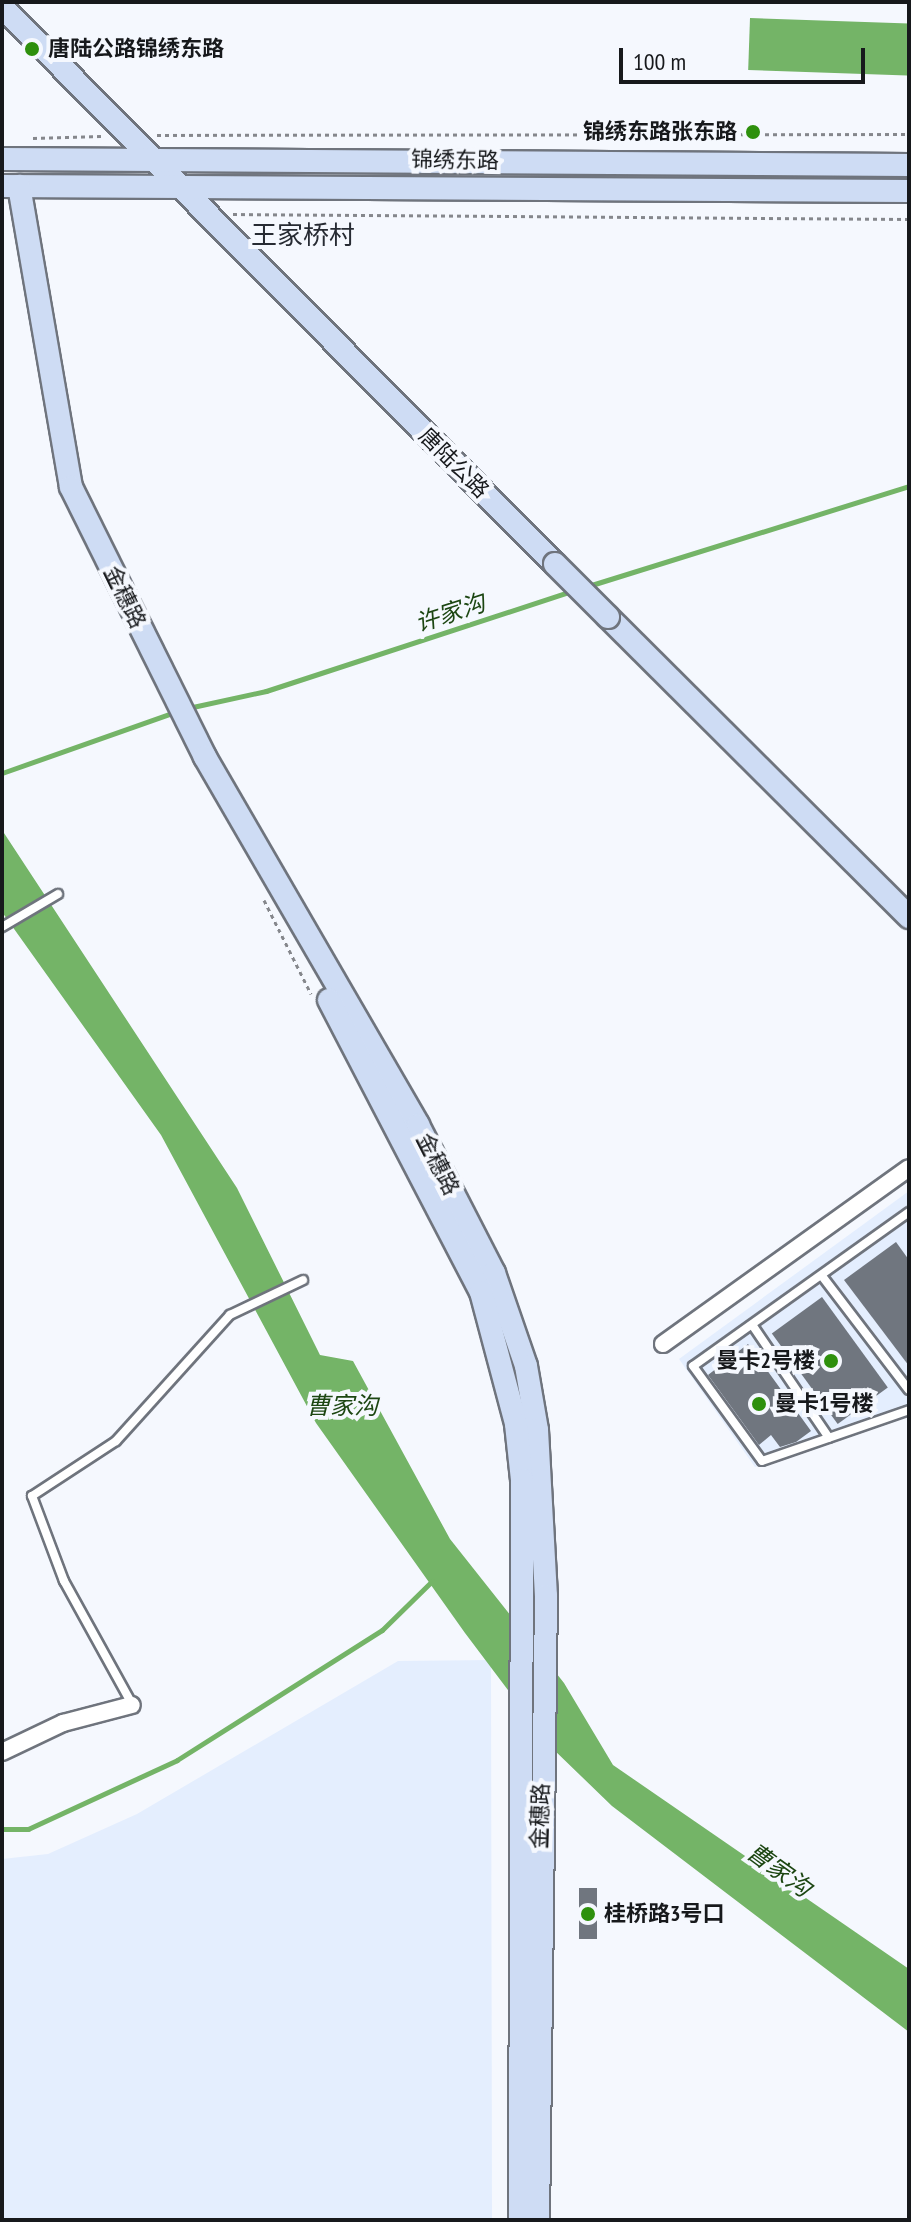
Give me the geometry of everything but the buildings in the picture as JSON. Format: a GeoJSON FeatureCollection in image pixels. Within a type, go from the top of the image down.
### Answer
{"type":"FeatureCollection","features":[{"type":"Feature","properties":{"kind":"street","name":"唐陆公路"},"geometry":{"type":"LineString","coordinates":[[2,7],[154,156],[207,214],[909,917]]}},
{"type":"Feature","properties":{"kind":"street","name":"锦绣东路"},"geometry":{"type":"LineString","coordinates":[[2,159],[154,156],[909,165]]}},
{"type":"Feature","properties":{"kind":"street","name":"锦绣东路"},"geometry":{"type":"LineString","coordinates":[[9,186],[909,191]]}},
{"type":"Feature","properties":{"kind":"street","name":"金穗路"},"geometry":{"type":"LineString","coordinates":[[9,186],[61,492],[481,1292],[516,1424],[521,1601],[520,1742],[530,1810],[538,2220]]}},
{"type":"Feature","properties":{"kind":"street","name":"金穗路"},"geometry":{"type":"LineString","coordinates":[[201,759],[418,1125],[494,1273],[526,1366],[537,1430],[546,1596],[542,1753],[530,1810],[520,2220]]}},
{"type":"Feature","properties":{"kind":"street"},"geometry":{"type":"LineString","coordinates":[[663,1344],[909,1168]]}},
{"type":"Feature","properties":{"kind":"street"},"geometry":{"type":"LineString","coordinates":[[2,1752],[63,1723],[132,1705]]}},
{"type":"Feature","properties":{"kind":"lane"},"geometry":{"type":"LineString","coordinates":[[2,927],[58,894]]}},
{"type":"Feature","properties":{"kind":"lane"},"geometry":{"type":"LineString","coordinates":[[909,1227],[906,1215],[693,1366],[762,1461],[909,1410]]}},
{"type":"Feature","properties":{"kind":"lane"},"geometry":{"type":"LineString","coordinates":[[822,1276],[909,1390]]}},
{"type":"Feature","properties":{"kind":"lane"},"geometry":{"type":"LineString","coordinates":[[132,1705],[64,1581],[32,1496],[116,1441],[230,1315],[303,1280]]}},
{"type":"Feature","properties":{"kind":"lane"},"geometry":{"type":"LineString","coordinates":[[753,1326],[829,1438]]}},
{"type":"Feature","properties":{"kind":"path"},"geometry":{"type":"LineString","coordinates":[[16,139],[131,135],[909,134]]}},
{"type":"Feature","properties":{"kind":"path"},"geometry":{"type":"LineString","coordinates":[[207,214],[909,219]]}},
{"type":"Feature","properties":{"kind":"path"},"geometry":{"type":"LineString","coordinates":[[257,887],[314,999]]}},
{"type":"Feature","properties":{"kind":"shaded area"},"geometry":{"type":"Polygon","coordinates":[[[909,1191],[909,1415],[755,1467],[679,1359],[909,1191]]]}},
{"type":"Feature","properties":{"kind":"shaded area"},"geometry":{"type":"Polygon","coordinates":[[[491,1660],[492,2220],[2,2220],[2,1859],[48,1854],[137,1814],[398,1661],[491,1660]]]}},
{"type":"Feature","properties":{"kind":"water"},"geometry":{"type":"Polygon","coordinates":[[[750,18],[909,24],[907,76],[748,70],[750,18]]]}},
{"type":"Feature","properties":{"kind":"water","name":"曹家沟"},"geometry":{"type":"Polygon","coordinates":[[[2,830],[237,1188],[320,1355],[353,1361],[450,1539],[564,1683],[613,1765],[909,1969],[909,2032],[612,1806],[551,1747],[465,1633],[316,1423],[161,1135],[2,912],[2,830]]]}},
{"type":"Feature","properties":{"kind":"waterway","name":"许家沟"},"geometry":{"type":"LineString","coordinates":[[585,587],[909,486]]}},
{"type":"Feature","properties":{"kind":"waterway","name":"许家沟"},"geometry":{"type":"LineString","coordinates":[[188,708],[266,691],[572,591]]}},
{"type":"Feature","properties":{"kind":"waterway","name":"许家沟"},"geometry":{"type":"LineString","coordinates":[[2,773],[175,712]]}},
{"type":"Feature","properties":{"kind":"waterway"},"geometry":{"type":"LineString","coordinates":[[2,1829],[28,1829],[177,1760],[382,1630],[432,1581]]}},
{"type":"Feature","properties":{"kind":"place","name":"唐陆公路锦绣东路"},"geometry":{"type":"Point","coordinates":[32,49]}},
{"type":"Feature","properties":{"kind":"place","name":"锦绣东路张东路"},"geometry":{"type":"Point","coordinates":[753,132]}},
{"type":"Feature","properties":{"kind":"place","name":"曼卡2号楼"},"geometry":{"type":"Point","coordinates":[831,1361]}},
{"type":"Feature","properties":{"kind":"place","name":"曼卡1号楼"},"geometry":{"type":"Point","coordinates":[759,1404]}},
{"type":"Feature","properties":{"kind":"place","name":"桂桥路3号口"},"geometry":{"type":"Point","coordinates":[588,1914]}},
{"type":"Feature","properties":{"kind":"district","name":"王家桥村"},"geometry":{"type":"Point","coordinates":[303,235]}}]}
